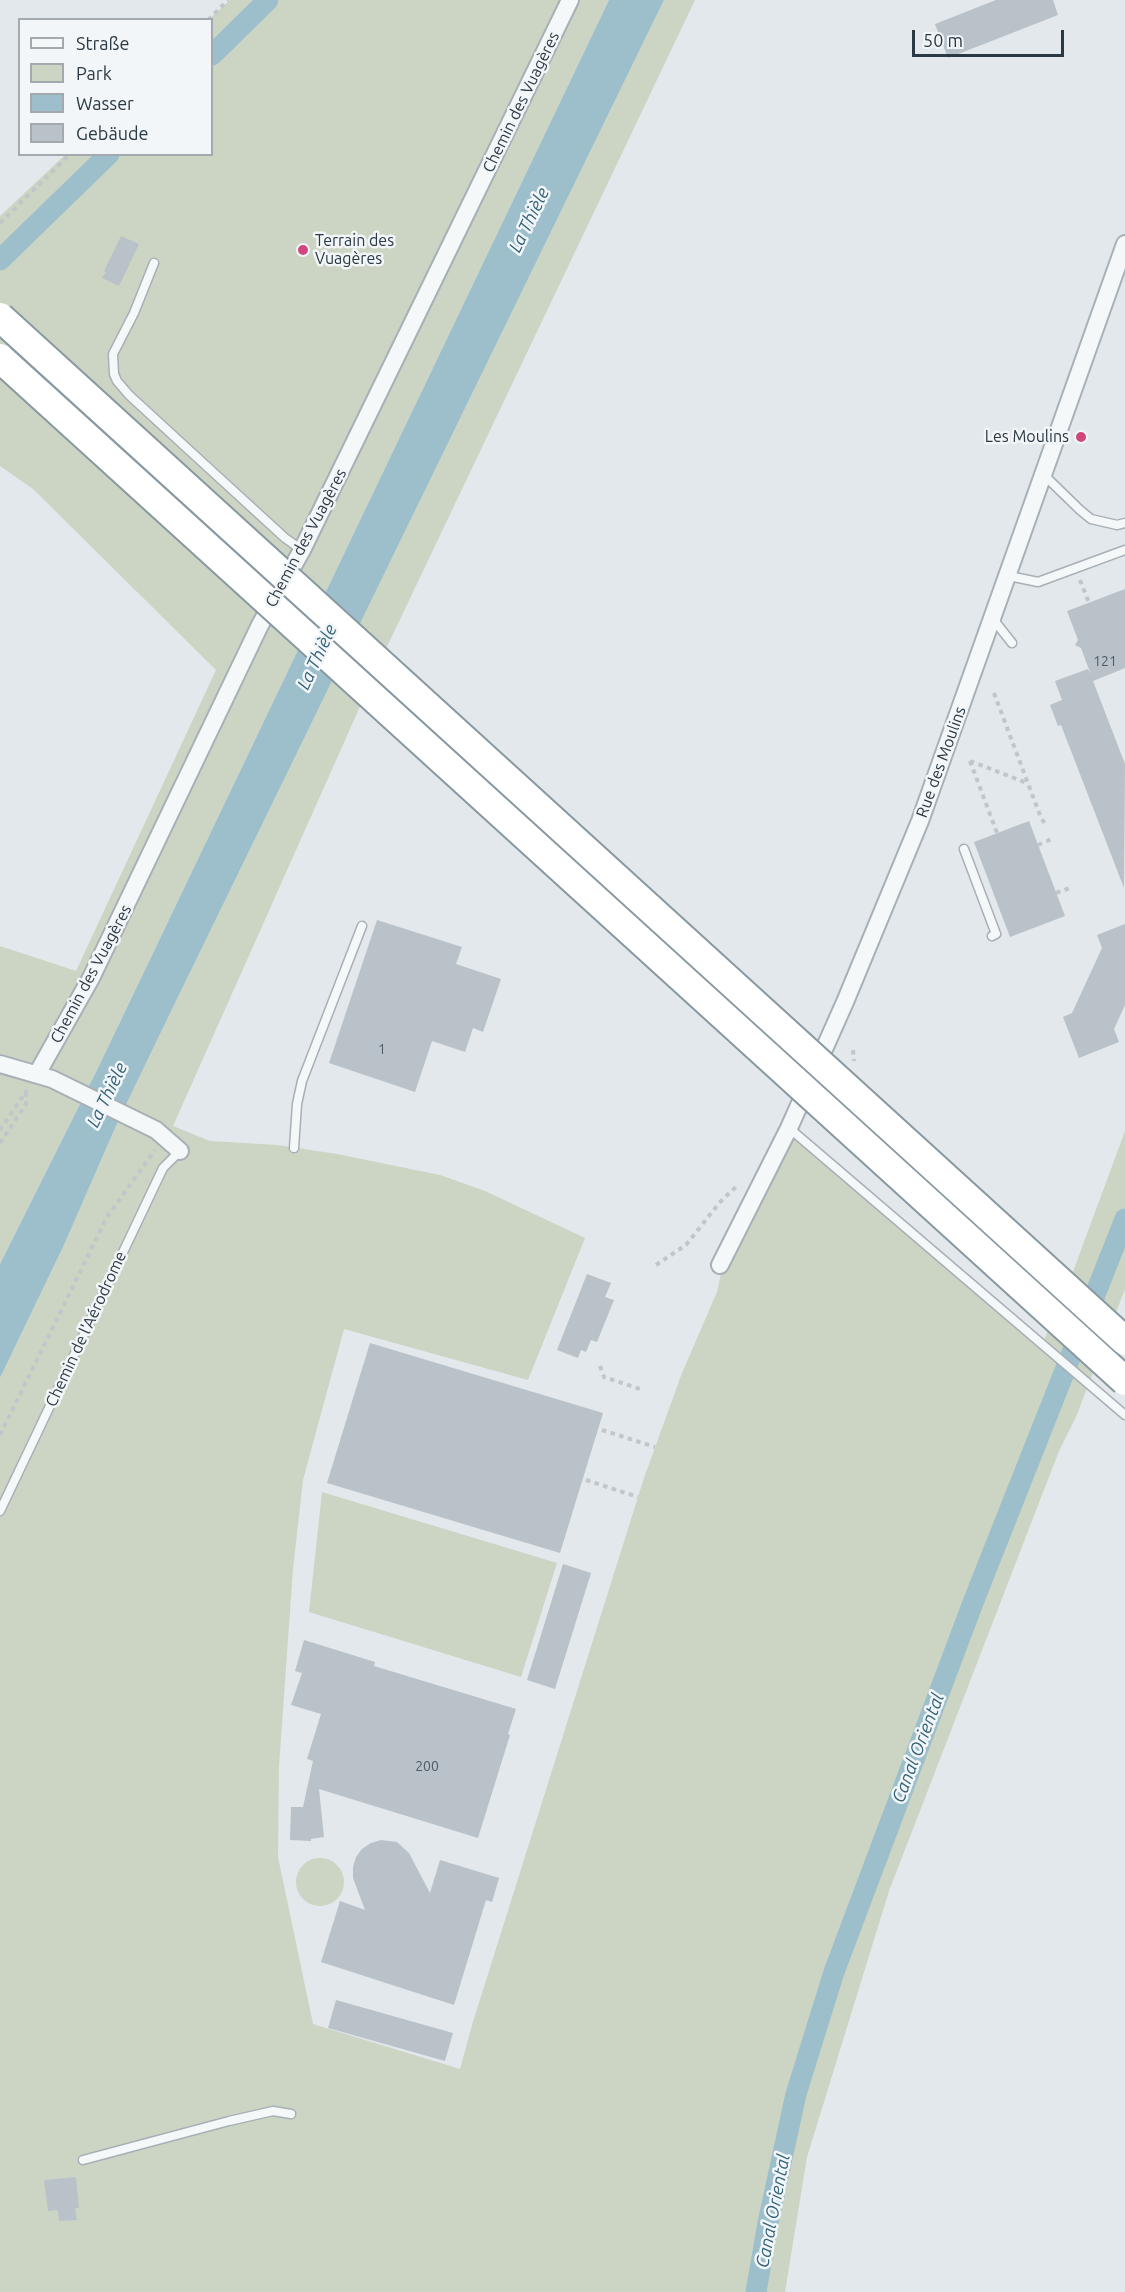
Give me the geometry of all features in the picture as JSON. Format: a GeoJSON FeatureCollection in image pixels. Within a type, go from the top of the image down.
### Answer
{"type":"FeatureCollection","features":[{"type":"Feature","properties":{"kind":"highway"},"geometry":{"type":"LineString","coordinates":[[0,317],[1125,1341]]}},
{"type":"Feature","properties":{"kind":"highway"},"geometry":{"type":"LineString","coordinates":[[0,358],[1125,1381]]}},
{"type":"Feature","properties":{"kind":"street","name":"Chemin des Vuagères"},"geometry":{"type":"LineString","coordinates":[[45,1077],[260,625],[302,550],[570,0]]}},
{"type":"Feature","properties":{"kind":"street","name":"Rue des Moulins"},"geometry":{"type":"LineString","coordinates":[[720,1265],[789,1128],[920,822],[1125,244]]}},
{"type":"Feature","properties":{"kind":"street"},"geometry":{"type":"LineString","coordinates":[[0,1064],[45,1077],[160,1134],[180,1151]]}},
{"type":"Feature","properties":{"kind":"lane"},"geometry":{"type":"LineString","coordinates":[[154,263],[134,312],[113,354],[114,374],[117,381],[137,403],[285,538],[302,550]]}},
{"type":"Feature","properties":{"kind":"lane"},"geometry":{"type":"LineString","coordinates":[[1044,475],[1091,519],[1117,525],[1125,523]]}},
{"type":"Feature","properties":{"kind":"lane"},"geometry":{"type":"LineString","coordinates":[[1009,576],[1038,582],[1125,550]]}},
{"type":"Feature","properties":{"kind":"lane"},"geometry":{"type":"LineString","coordinates":[[993,619],[1012,643]]}},
{"type":"Feature","properties":{"kind":"lane"},"geometry":{"type":"LineString","coordinates":[[964,849],[996,934],[992,936]]}},
{"type":"Feature","properties":{"kind":"lane"},"geometry":{"type":"LineString","coordinates":[[294,1148],[297,1104],[302,1081],[362,926]]}},
{"type":"Feature","properties":{"kind":"lane"},"geometry":{"type":"LineString","coordinates":[[789,1128],[1125,1415]]}},
{"type":"Feature","properties":{"kind":"lane","name":"Chemin de l'Aérodrome"},"geometry":{"type":"LineString","coordinates":[[0,1511],[163,1168],[180,1151]]}},
{"type":"Feature","properties":{"kind":"lane"},"geometry":{"type":"LineString","coordinates":[[84,2160],[273,2111],[291,2114]]}},
{"type":"Feature","properties":{"kind":"path"},"geometry":{"type":"LineString","coordinates":[[210,18],[228,0]]}},
{"type":"Feature","properties":{"kind":"path"},"geometry":{"type":"LineString","coordinates":[[0,224],[68,156]]}},
{"type":"Feature","properties":{"kind":"path"},"geometry":{"type":"LineString","coordinates":[[1083,586],[1089,603]]}},
{"type":"Feature","properties":{"kind":"path"},"geometry":{"type":"LineString","coordinates":[[994,693],[1041,818],[1046,825]]}},
{"type":"Feature","properties":{"kind":"path"},"geometry":{"type":"LineString","coordinates":[[997,833],[970,761],[1028,783]]}},
{"type":"Feature","properties":{"kind":"path"},"geometry":{"type":"LineString","coordinates":[[1038,844],[1052,839]]}},
{"type":"Feature","properties":{"kind":"path"},"geometry":{"type":"LineString","coordinates":[[1056,893],[1070,888]]}},
{"type":"Feature","properties":{"kind":"path"},"geometry":{"type":"LineString","coordinates":[[0,1130],[26,1091],[45,1077]]}},
{"type":"Feature","properties":{"kind":"path"},"geometry":{"type":"LineString","coordinates":[[0,1143],[26,1104],[26,1091]]}},
{"type":"Feature","properties":{"kind":"path"},"geometry":{"type":"LineString","coordinates":[[0,1435],[107,1217],[160,1134]]}},
{"type":"Feature","properties":{"kind":"path"},"geometry":{"type":"LineString","coordinates":[[656,1265],[686,1245],[720,1202],[743,1180]]}},
{"type":"Feature","properties":{"kind":"path"},"geometry":{"type":"LineString","coordinates":[[600,1366],[604,1377],[643,1390]]}},
{"type":"Feature","properties":{"kind":"path"},"geometry":{"type":"LineString","coordinates":[[602,1430],[655,1447]]}},
{"type":"Feature","properties":{"kind":"path"},"geometry":{"type":"LineString","coordinates":[[586,1480],[638,1497]]}},
{"type":"Feature","properties":{"kind":"green space"},"geometry":{"type":"Polygon","coordinates":[[[230,0],[609,0],[98,1068],[0,1264],[0,946],[76,971],[216,670],[33,489],[0,466],[0,216],[64,156],[213,156],[213,18],[210,18],[230,0]]]}},
{"type":"Feature","properties":{"kind":"green space"},"geometry":{"type":"Polygon","coordinates":[[[664,0],[695,0],[383,655],[173,1126],[210,1141],[278,1145],[337,1154],[440,1175],[485,1191],[585,1238],[528,1380],[344,1329],[303,1480],[293,1569],[279,1766],[278,1857],[313,2024],[460,2069],[644,1478],[682,1373],[717,1292],[721,1274],[720,1265],[789,1128],[1043,1343],[1074,1269],[1125,1131],[1125,1289],[1076,1417],[1059,1451],[889,1891],[807,2157],[785,2292],[0,2292],[0,1378],[64,1245],[119,1119],[664,0]]]}},
{"type":"Feature","properties":{"kind":"green space"},"geometry":{"type":"Polygon","coordinates":[[[322,1492],[557,1563],[521,1677],[309,1612],[322,1492]]]}},
{"type":"Feature","properties":{"kind":"green space"},"geometry":{"type":"Polygon","coordinates":[[[315,1858],[325,1858],[337,1865],[344,1877],[344,1887],[337,1899],[325,1906],[315,1906],[300,1895],[296,1887],[296,1877],[307,1862],[315,1858]]]}},
{"type":"Feature","properties":{"kind":"water","name":"La Thièle"},"geometry":{"type":"Polygon","coordinates":[[[609,0],[664,0],[119,1119],[64,1245],[0,1378],[0,1264],[98,1068],[609,0]]]}},
{"type":"Feature","properties":{"kind":"building"},"geometry":{"type":"Polygon","coordinates":[[[996,0],[1053,0],[1058,15],[948,58],[935,24],[996,0]]]}},
{"type":"Feature","properties":{"kind":"building"},"geometry":{"type":"Polygon","coordinates":[[[121,236],[139,244],[119,286],[102,278],[121,236]]]}},
{"type":"Feature","properties":{"kind":"building"},"geometry":{"type":"Polygon","coordinates":[[[1125,589],[1125,668],[1093,681],[1125,764],[1124,888],[1061,725],[1058,726],[1050,705],[1062,700],[1055,681],[1088,669],[1091,675],[1081,648],[1075,645],[1078,640],[1067,611],[1125,589]]]}},
{"type":"Feature","properties":{"kind":"building"},"geometry":{"type":"Polygon","coordinates":[[[1029,821],[1065,916],[1010,937],[974,842],[1029,821]]]}},
{"type":"Feature","properties":{"kind":"building"},"geometry":{"type":"Polygon","coordinates":[[[377,920],[462,947],[456,964],[501,979],[483,1032],[473,1028],[465,1052],[432,1041],[415,1092],[329,1063],[377,920]]]}},
{"type":"Feature","properties":{"kind":"building"},"geometry":{"type":"Polygon","coordinates":[[[1125,924],[1125,1005],[1114,1029],[1119,1042],[1079,1058],[1063,1017],[1072,1013],[1102,948],[1097,935],[1125,924]]]}},
{"type":"Feature","properties":{"kind":"building"},"geometry":{"type":"Polygon","coordinates":[[[587,1274],[611,1283],[605,1297],[614,1300],[597,1342],[591,1340],[586,1352],[581,1350],[578,1358],[557,1350],[587,1274]]]}},
{"type":"Feature","properties":{"kind":"building"},"geometry":{"type":"Polygon","coordinates":[[[370,1343],[603,1413],[560,1553],[327,1483],[370,1343]]]}},
{"type":"Feature","properties":{"kind":"building"},"geometry":{"type":"Polygon","coordinates":[[[563,1564],[591,1573],[555,1689],[527,1680],[563,1564]]]}},
{"type":"Feature","properties":{"kind":"building"},"geometry":{"type":"Polygon","coordinates":[[[304,1640],[375,1662],[374,1666],[516,1709],[478,1838],[319,1789],[324,1837],[311,1839],[311,1841],[290,1840],[291,1807],[303,1807],[313,1761],[307,1759],[321,1714],[291,1705],[302,1673],[295,1671],[304,1640]]]}},
{"type":"Feature","properties":{"kind":"building"},"geometry":{"type":"Polygon","coordinates":[[[381,1840],[397,1842],[409,1853],[430,1893],[440,1860],[499,1878],[492,1902],[486,1900],[454,2005],[321,1962],[340,1901],[365,1910],[353,1878],[353,1867],[362,1849],[381,1840]]]}},
{"type":"Feature","properties":{"kind":"building"},"geometry":{"type":"Polygon","coordinates":[[[336,2000],[453,2033],[445,2061],[328,2028],[336,2000]]]}},
{"type":"Feature","properties":{"kind":"building"},"geometry":{"type":"Polygon","coordinates":[[[76,2177],[79,2208],[75,2208],[77,2220],[59,2221],[58,2210],[48,2211],[44,2180],[76,2177]]]}},
{"type":"Feature","properties":{"kind":"waterway"},"geometry":{"type":"LineString","coordinates":[[213,54],[268,0]]}},
{"type":"Feature","properties":{"kind":"waterway"},"geometry":{"type":"LineString","coordinates":[[0,260],[107,156]]}},
{"type":"Feature","properties":{"kind":"waterway","name":"Canal Oriental"},"geometry":{"type":"LineString","coordinates":[[756,2292],[768,2223],[796,2094],[834,1972],[974,1600],[1125,1219]]}},
{"type":"Feature","properties":{"kind":"place","name":"Terrain des Vuagères"},"geometry":{"type":"Point","coordinates":[303,250]}},
{"type":"Feature","properties":{"kind":"place","name":"Les Moulins"},"geometry":{"type":"Point","coordinates":[1081,437]}}]}
